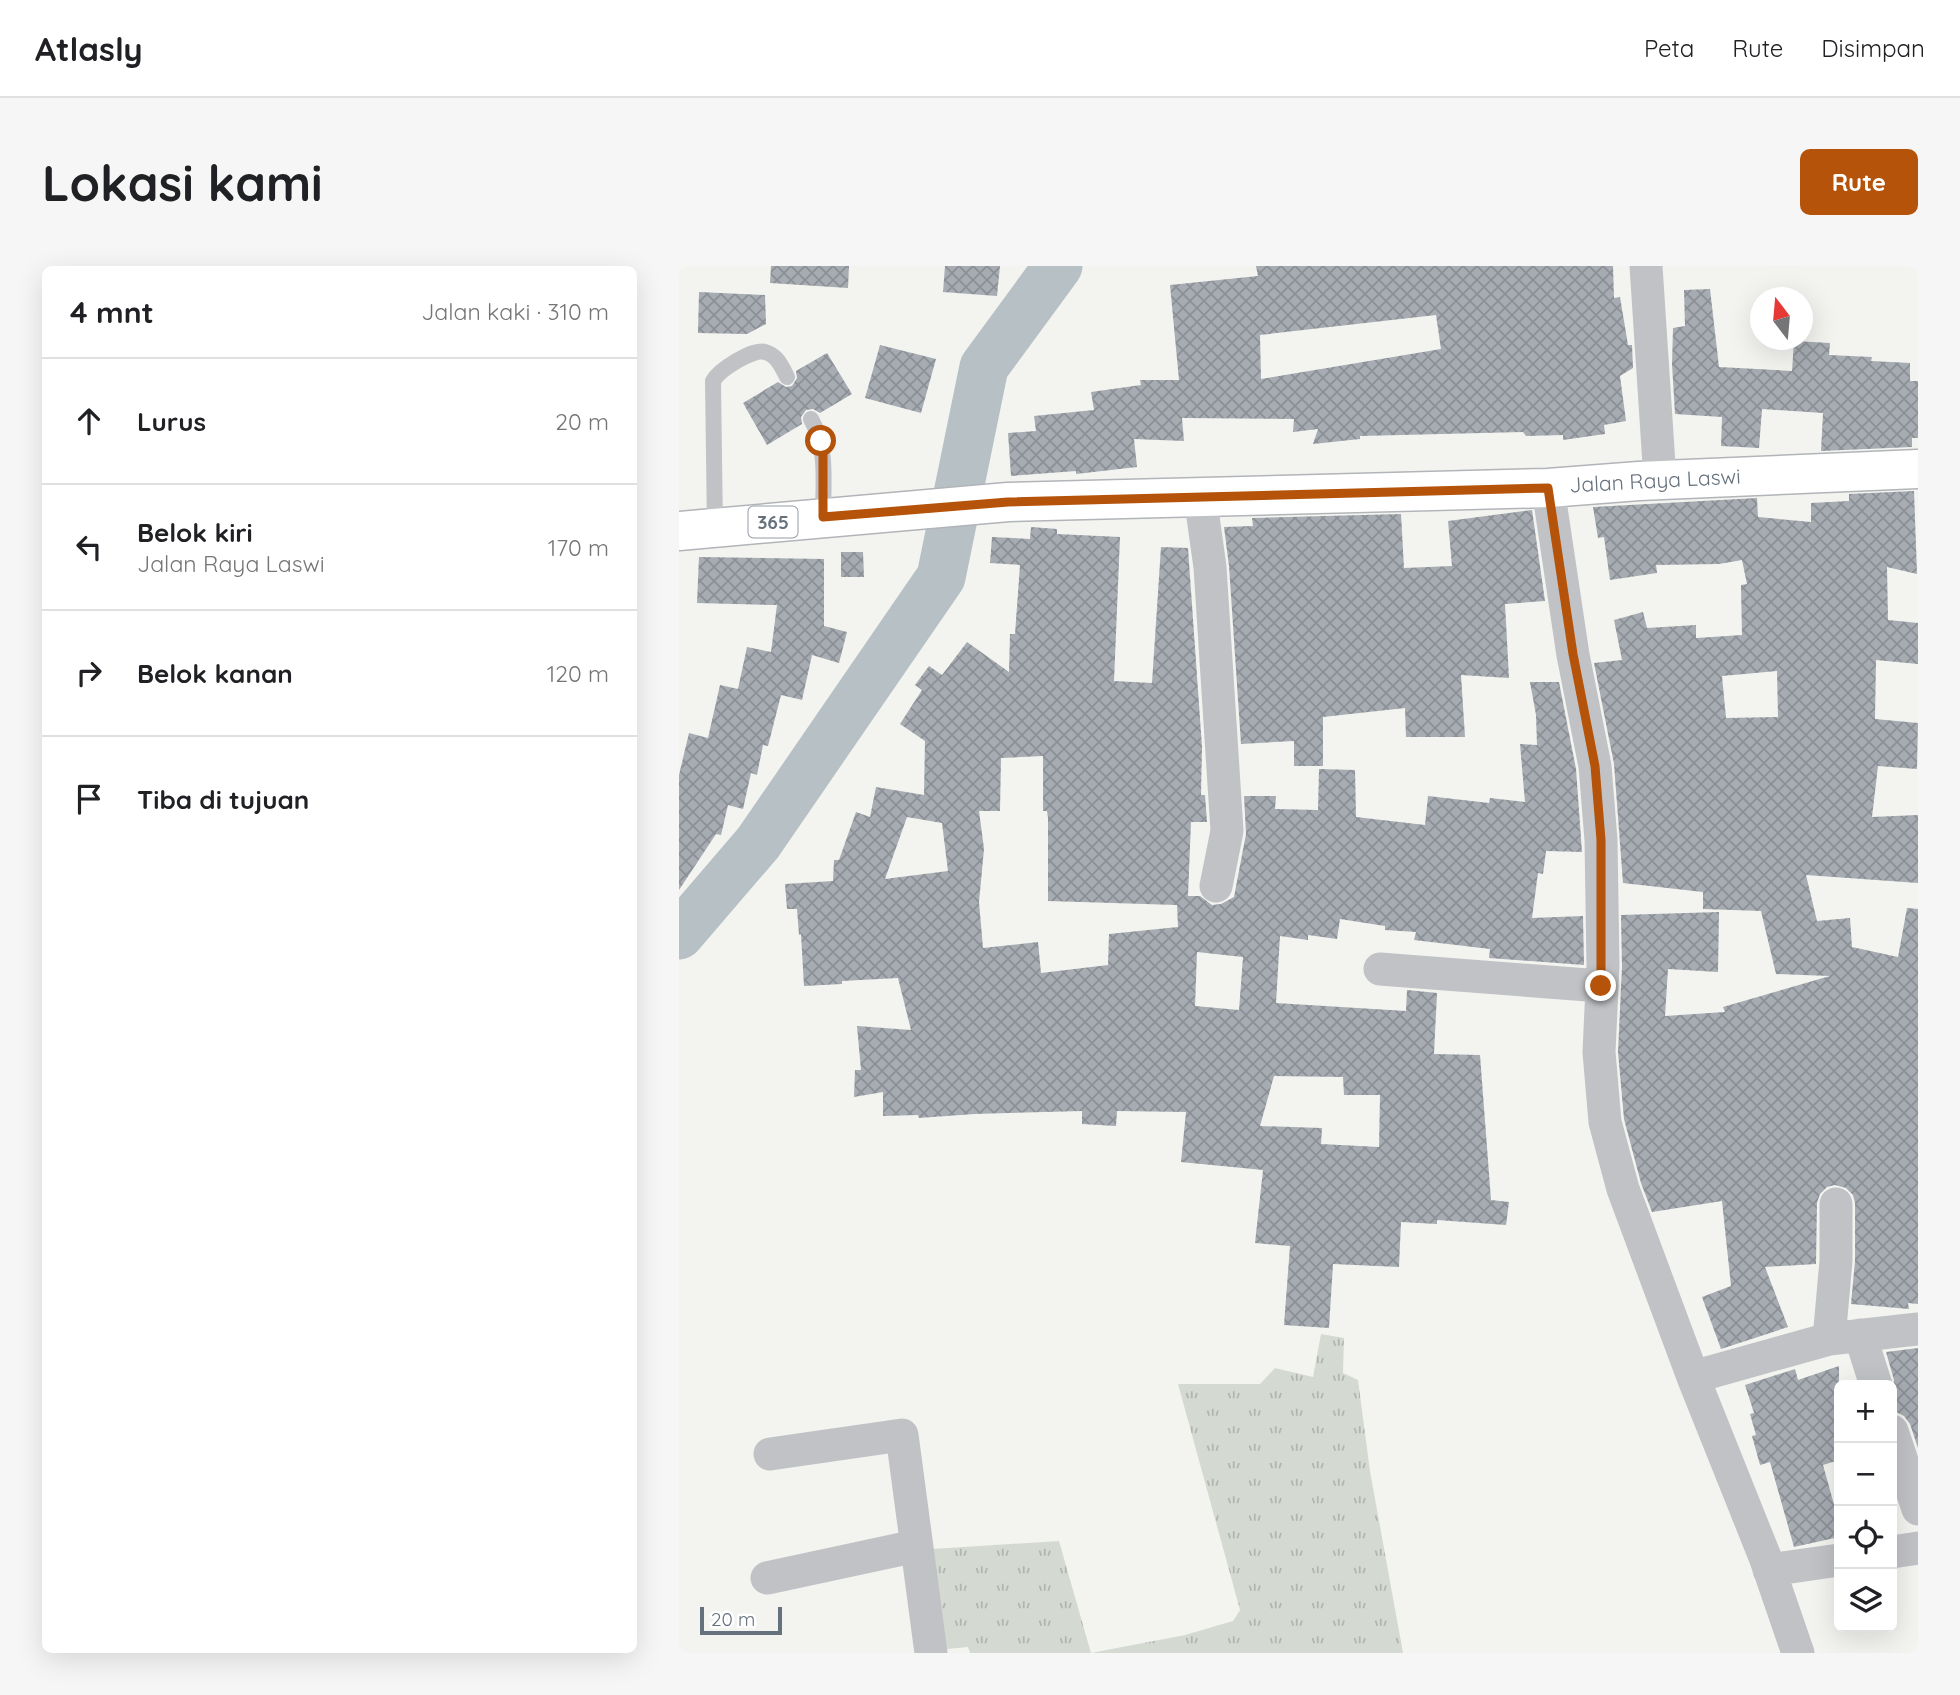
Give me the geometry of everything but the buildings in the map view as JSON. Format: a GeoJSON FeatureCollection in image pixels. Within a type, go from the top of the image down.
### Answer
{"type":"FeatureCollection","features":[{"type":"Feature","properties":{"kind":"main road","name":"Jalan Raya Laswi"},"geometry":{"type":"LineString","coordinates":[[697,530],[1008,502],[1548,488],[1660,480],[1918,469]]}},
{"type":"Feature","properties":{"kind":"street"},"geometry":{"type":"LineString","coordinates":[[1646,266],[1660,480]]}},
{"type":"Feature","properties":{"kind":"street"},"geometry":{"type":"LineString","coordinates":[[1548,488],[1573,654],[1595,766],[1601,840],[1599,1052],[1605,1122],[1623,1189],[1769,1570],[1797,1653]]}},
{"type":"Feature","properties":{"kind":"street"},"geometry":{"type":"LineString","coordinates":[[1200,496],[1210,567],[1227,831],[1216,886]]}},
{"type":"Feature","properties":{"kind":"street"},"geometry":{"type":"LineString","coordinates":[[1380,969],[1601,986]]}},
{"type":"Feature","properties":{"kind":"street"},"geometry":{"type":"LineString","coordinates":[[1836,1204],[1836,1261],[1844,1337],[1874,1380]]}},
{"type":"Feature","properties":{"kind":"street"},"geometry":{"type":"LineString","coordinates":[[1693,1377],[1844,1337],[1918,1329]]}},
{"type":"Feature","properties":{"kind":"street"},"geometry":{"type":"LineString","coordinates":[[770,1454],[902,1434],[930,1653]]}},
{"type":"Feature","properties":{"kind":"street"},"geometry":{"type":"LineString","coordinates":[[1897,1440],[1910,1462],[1918,1509]]}},
{"type":"Feature","properties":{"kind":"street"},"geometry":{"type":"LineString","coordinates":[[767,1578],[916,1546]]}},
{"type":"Feature","properties":{"kind":"street"},"geometry":{"type":"LineString","coordinates":[[1897,1551],[1918,1548]]}},
{"type":"Feature","properties":{"kind":"street"},"geometry":{"type":"LineString","coordinates":[[1769,1570],[1834,1561]]}},
{"type":"Feature","properties":{"kind":"lane"},"geometry":{"type":"LineString","coordinates":[[697,530],[713,381],[721,371],[756,351],[773,355],[787,376]]}},
{"type":"Feature","properties":{"kind":"lane"},"geometry":{"type":"LineString","coordinates":[[811,419],[821,441],[823,454],[823,517]]}},
{"type":"Feature","properties":{"kind":"green space"},"geometry":{"type":"Polygon","coordinates":[[[1321,1334],[1344,1338],[1343,1373],[1358,1380],[1370,1471],[1403,1653],[1091,1653],[1185,1635],[1233,1621],[1240,1610],[1178,1384],[1260,1384],[1275,1368],[1313,1377],[1321,1334]]]}},
{"type":"Feature","properties":{"kind":"green space"},"geometry":{"type":"Polygon","coordinates":[[[1059,1541],[1091,1653],[970,1653],[968,1647],[947,1649],[932,1549],[1059,1541]]]}},
{"type":"Feature","properties":{"kind":"waterway"},"geometry":{"type":"LineString","coordinates":[[679,935],[758,843],[941,577],[984,367],[1058,266]]}},
{"type":"Feature","properties":{"kind":"route"},"geometry":{"type":"LineString","coordinates":[[821,441],[823,517],[1008,502],[1548,488],[1573,654],[1595,766],[1601,840],[1601,986]]}}]}
